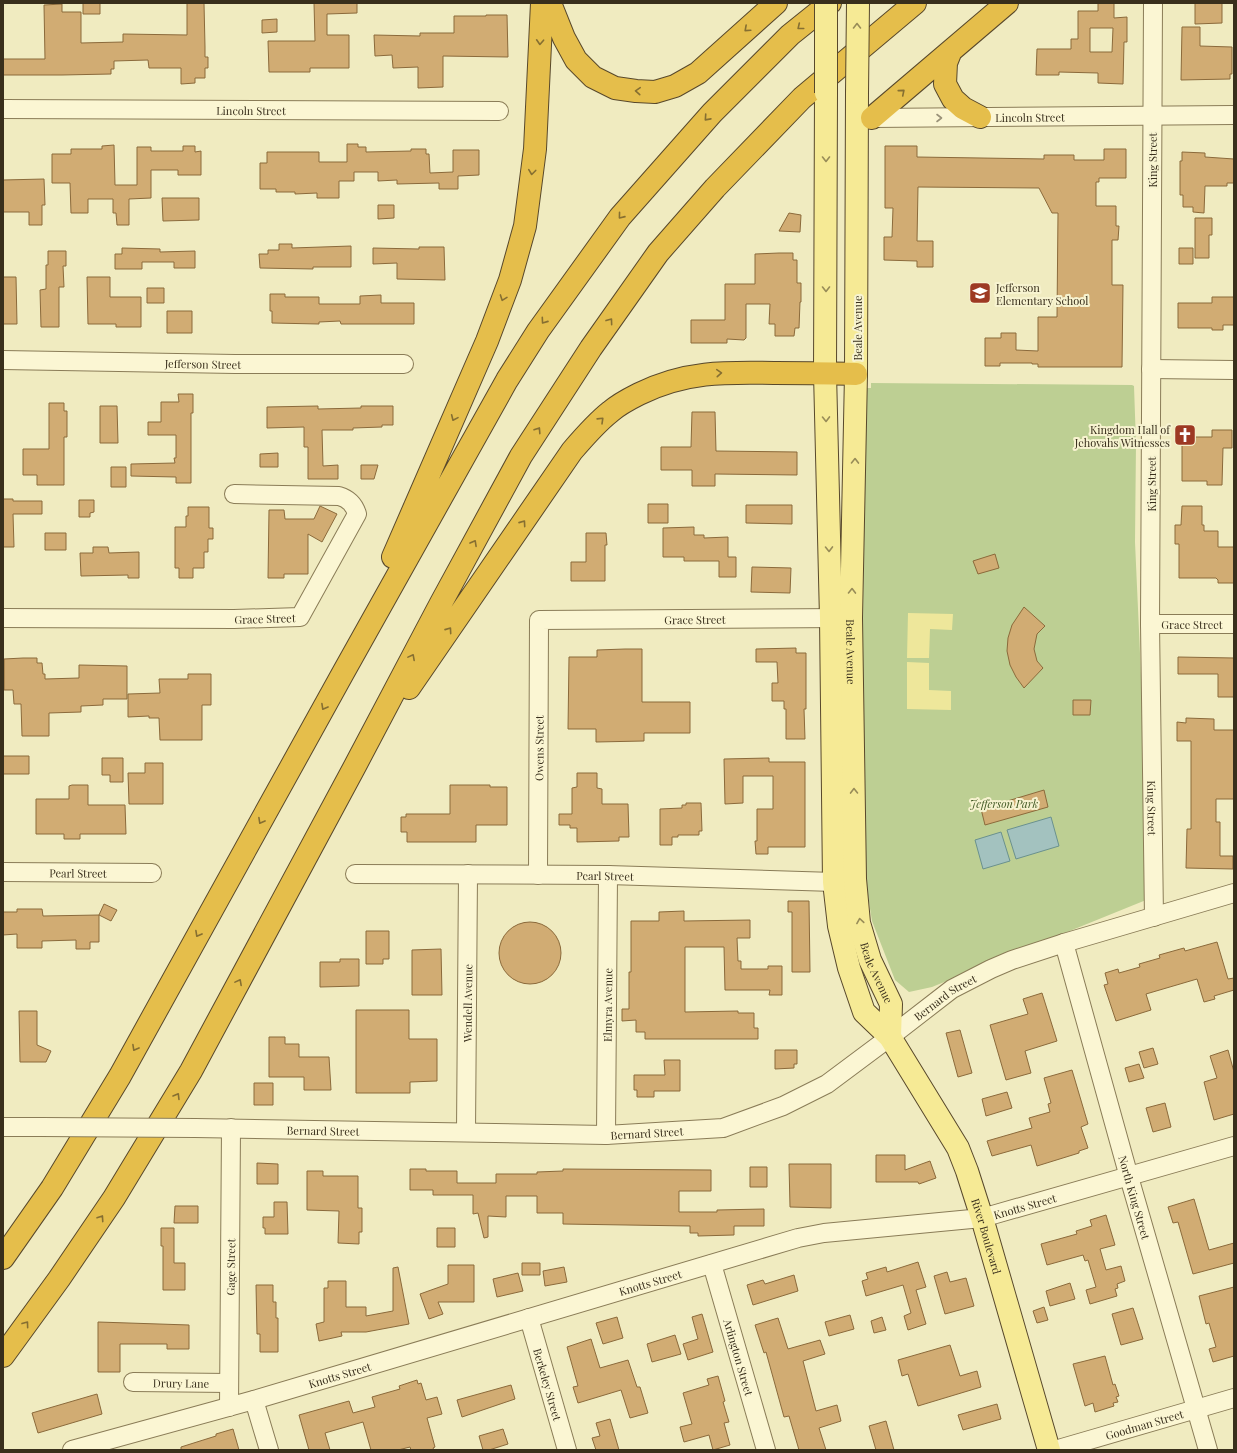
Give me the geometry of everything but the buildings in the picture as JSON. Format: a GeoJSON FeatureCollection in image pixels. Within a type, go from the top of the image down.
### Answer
{"type":"FeatureCollection","features":[{"type":"Feature","properties":{"kind":"highway"},"geometry":{"type":"LineString","coordinates":[[343,673],[472,378],[510,280],[525,226],[535,149],[542,3]]}},
{"type":"Feature","properties":{"kind":"highway"},"geometry":{"type":"LineString","coordinates":[[550,3],[564,38],[576,60],[593,78],[615,88],[655,92],[675,86],[698,73],[776,3]]}},
{"type":"Feature","properties":{"kind":"highway"},"geometry":{"type":"LineString","coordinates":[[3,1258],[52,1188],[120,1076],[507,380],[538,331],[620,216],[712,113],[790,35],[830,3]]}},
{"type":"Feature","properties":{"kind":"highway"},"geometry":{"type":"LineString","coordinates":[[3,1356],[59,1279],[114,1198],[176,1098],[521,456],[591,348],[658,253],[721,182],[802,98],[826,85],[915,3]]}},
{"type":"Feature","properties":{"kind":"highway"},"geometry":{"type":"LineString","coordinates":[[865,119],[950,53],[1007,3]]}},
{"type":"Feature","properties":{"kind":"highway"},"geometry":{"type":"LineString","coordinates":[[950,53],[946,63],[945,84],[958,104],[980,118]]}},
{"type":"Feature","properties":{"kind":"highway"},"geometry":{"type":"LineString","coordinates":[[355,766],[572,451],[611,411],[627,400],[652,388],[678,379],[702,374],[730,372],[856,374]]}},
{"type":"Feature","properties":{"kind":"main road","name":"Beale Avenue"},"geometry":{"type":"LineString","coordinates":[[826,3],[825,373],[841,618],[845,880],[860,923],[870,960],[891,1004],[890,1037]]}},
{"type":"Feature","properties":{"kind":"main road","name":"Beale Avenue"},"geometry":{"type":"LineString","coordinates":[[841,618],[856,374],[865,119],[857,93],[858,3]]}},
{"type":"Feature","properties":{"kind":"main road","name":"Lincoln Street"},"geometry":{"type":"LineString","coordinates":[[826,120],[865,119]]}},
{"type":"Feature","properties":{"kind":"main road","name":"River Boulevard"},"geometry":{"type":"LineString","coordinates":[[890,1037],[958,1148],[967,1171],[1049,1450]]}},
{"type":"Feature","properties":{"kind":"street","name":"King Street"},"geometry":{"type":"LineString","coordinates":[[1153,3],[1150,624],[1154,917]]}},
{"type":"Feature","properties":{"kind":"street","name":"Lincoln Street"},"geometry":{"type":"LineString","coordinates":[[3,109],[498,111]]}},
{"type":"Feature","properties":{"kind":"street","name":"Lincoln Street"},"geometry":{"type":"LineString","coordinates":[[865,119],[1234,115]]}},
{"type":"Feature","properties":{"kind":"street","name":"Jefferson Street"},"geometry":{"type":"LineString","coordinates":[[3,360],[235,364],[404,364]]}},
{"type":"Feature","properties":{"kind":"street"},"geometry":{"type":"LineString","coordinates":[[1151,369],[1234,370]]}},
{"type":"Feature","properties":{"kind":"street","name":"Grace Street"},"geometry":{"type":"LineString","coordinates":[[3,618],[234,619],[300,617],[357,514],[355,507],[348,499],[339,496],[234,494]]}},
{"type":"Feature","properties":{"kind":"street","name":"Grace Street"},"geometry":{"type":"LineString","coordinates":[[539,620],[841,618]]}},
{"type":"Feature","properties":{"kind":"street","name":"Owens Street"},"geometry":{"type":"LineString","coordinates":[[538,875],[539,620]]}},
{"type":"Feature","properties":{"kind":"street","name":"Grace Street"},"geometry":{"type":"LineString","coordinates":[[1150,624],[1234,624]]}},
{"type":"Feature","properties":{"kind":"street","name":"Pearl Street"},"geometry":{"type":"LineString","coordinates":[[3,872],[152,873]]}},
{"type":"Feature","properties":{"kind":"street","name":"Pearl Street"},"geometry":{"type":"LineString","coordinates":[[355,874],[608,875],[845,880]]}},
{"type":"Feature","properties":{"kind":"street","name":"Wendell Avenue"},"geometry":{"type":"LineString","coordinates":[[466,1132],[468,874]]}},
{"type":"Feature","properties":{"kind":"street","name":"Elmyra Avenue"},"geometry":{"type":"LineString","coordinates":[[606,1135],[608,875]]}},
{"type":"Feature","properties":{"kind":"street","name":"Bernard Street"},"geometry":{"type":"LineString","coordinates":[[3,1127],[231,1128],[606,1135],[723,1128],[756,1117],[795,1101],[827,1084],[952,989],[1012,960],[1064,943],[1234,893]]}},
{"type":"Feature","properties":{"kind":"street","name":"North King Street"},"geometry":{"type":"LineString","coordinates":[[1064,943],[1129,1177],[1208,1450]]}},
{"type":"Feature","properties":{"kind":"street","name":"Gage Street"},"geometry":{"type":"LineString","coordinates":[[229,1406],[231,1128]]}},
{"type":"Feature","properties":{"kind":"street","name":"Knotts Street"},"geometry":{"type":"LineString","coordinates":[[78,1449],[254,1400],[798,1238],[824,1233],[982,1218],[1234,1146]]}},
{"type":"Feature","properties":{"kind":"street","name":"Arlington Street"},"geometry":{"type":"LineString","coordinates":[[712,1264],[766,1450]]}},
{"type":"Feature","properties":{"kind":"street","name":"Berkeley Street"},"geometry":{"type":"LineString","coordinates":[[529,1318],[567,1450]]}},
{"type":"Feature","properties":{"kind":"street","name":"Drury Lane"},"geometry":{"type":"LineString","coordinates":[[133,1382],[230,1383]]}},
{"type":"Feature","properties":{"kind":"street","name":"Goodman Street"},"geometry":{"type":"LineString","coordinates":[[1055,1450],[1234,1398]]}},
{"type":"Feature","properties":{"kind":"street"},"geometry":{"type":"LineString","coordinates":[[254,1400],[269,1450]]}},
{"type":"Feature","properties":{"kind":"green space","name":"Jefferson Park"},"geometry":{"type":"Polygon","coordinates":[[[871,383],[1134,386],[1136,444],[1135,542],[1151,898],[932,987],[909,992],[895,980],[872,921],[861,851],[865,388],[871,388],[871,383]]]}},
{"type":"Feature","properties":{"kind":"sand"},"geometry":{"type":"Polygon","coordinates":[[[908,613],[953,614],[952,630],[930,629],[929,658],[907,658],[908,613]]]}},
{"type":"Feature","properties":{"kind":"sand"},"geometry":{"type":"Polygon","coordinates":[[[907,662],[929,663],[929,690],[951,691],[951,710],[907,709],[907,662]]]}},
{"type":"Feature","properties":{"kind":"water"},"geometry":{"type":"Polygon","coordinates":[[[1051,817],[1059,846],[1016,859],[1007,830],[1051,817]]]}},
{"type":"Feature","properties":{"kind":"water"},"geometry":{"type":"Polygon","coordinates":[[[1001,832],[1010,861],[983,869],[975,840],[1001,832]]]}},
{"type":"Feature","properties":{"kind":"place","name":"Jefferson Elementary School"},"geometry":{"type":"Point","coordinates":[980,293]}},
{"type":"Feature","properties":{"kind":"place","name":"Kingdom Hall of Jehovahs Witnesses"},"geometry":{"type":"Point","coordinates":[1185,435]}}]}
